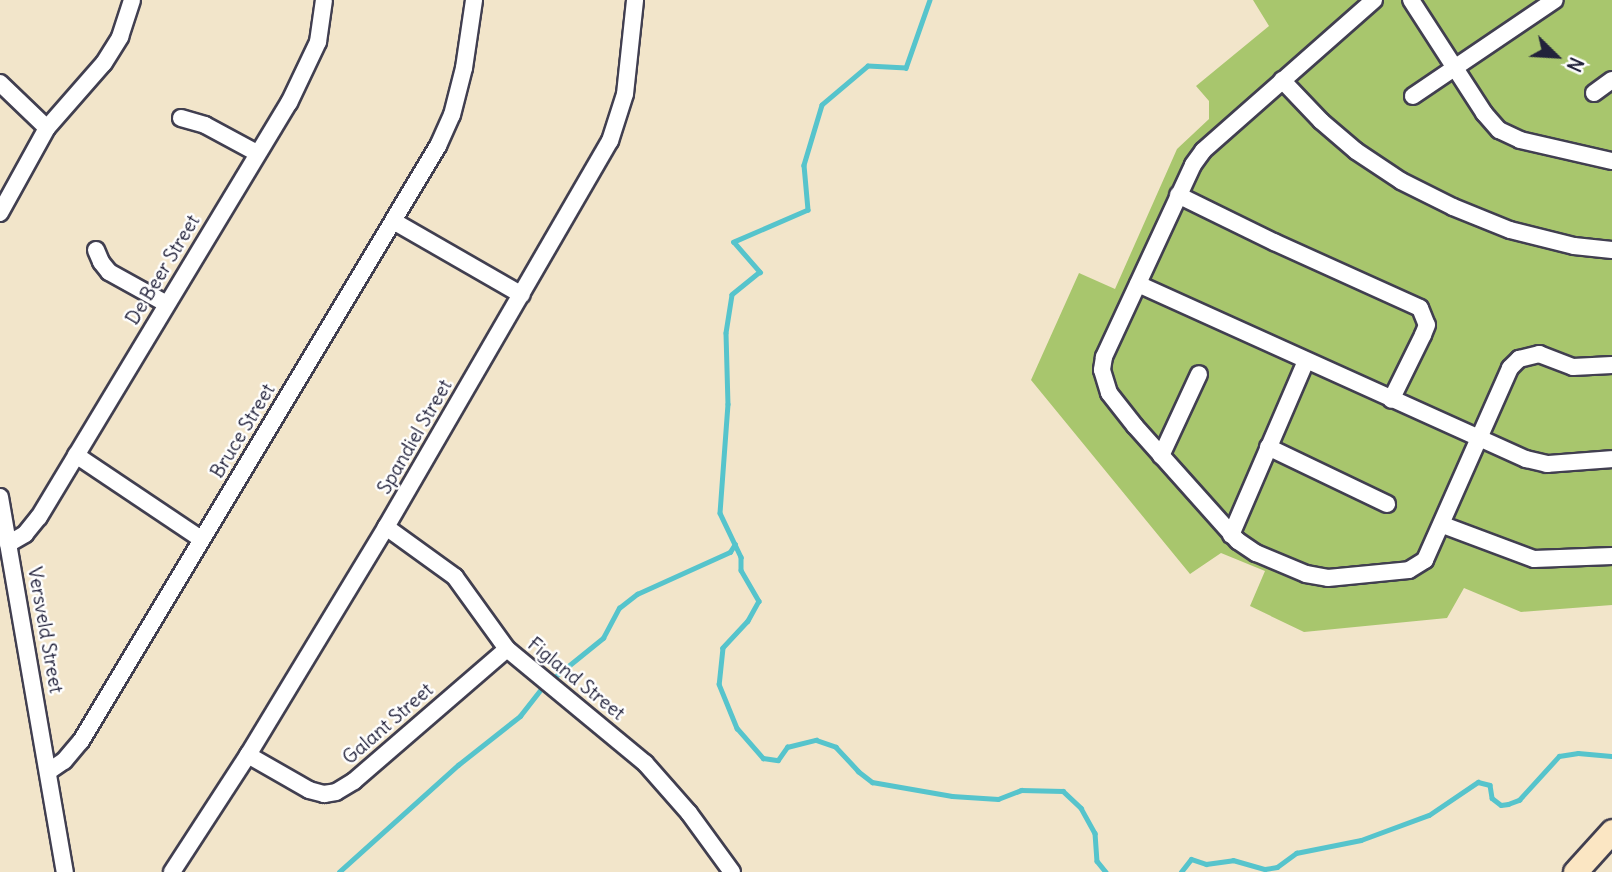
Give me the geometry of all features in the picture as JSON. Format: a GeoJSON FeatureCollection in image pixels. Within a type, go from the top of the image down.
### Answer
{"type":"FeatureCollection","features":[{"type":"Feature","properties":{"kind":"street"},"geometry":{"type":"LineString","coordinates":[[0,213],[30,153],[47,128],[104,63],[120,37],[131,0]]}},
{"type":"Feature","properties":{"kind":"street","name":"De Beer Street"},"geometry":{"type":"LineString","coordinates":[[8,544],[34,524],[312,60],[318,42],[324,0]]}},
{"type":"Feature","properties":{"kind":"street","name":"Bruce Street"},"geometry":{"type":"LineString","coordinates":[[49,771],[64,761],[81,741],[395,222],[438,146],[452,115],[464,68],[474,0]]}},
{"type":"Feature","properties":{"kind":"street","name":"Spandiel Street"},"geometry":{"type":"LineString","coordinates":[[172,872],[248,755],[386,527],[593,174],[620,117],[635,0]]}},
{"type":"Feature","properties":{"kind":"street"},"geometry":{"type":"LineString","coordinates":[[1374,0],[1203,151],[1178,195],[1104,357],[1102,370],[1110,393],[1231,535],[1256,553],[1306,573],[1328,578],[1417,567],[1432,551],[1510,368],[1519,359],[1539,354],[1573,367],[1612,365]]}},
{"type":"Feature","properties":{"kind":"street"},"geometry":{"type":"LineString","coordinates":[[1411,0],[1483,113],[1499,130],[1520,140],[1612,161]]}},
{"type":"Feature","properties":{"kind":"street"},"geometry":{"type":"LineString","coordinates":[[1412,96],[1555,0]]}},
{"type":"Feature","properties":{"kind":"street"},"geometry":{"type":"LineString","coordinates":[[1282,79],[1321,121],[1356,151],[1401,181],[1453,207],[1510,230],[1574,246],[1612,250]]}},
{"type":"Feature","properties":{"kind":"street"},"geometry":{"type":"LineString","coordinates":[[1594,93],[1612,80]]}},
{"type":"Feature","properties":{"kind":"street"},"geometry":{"type":"LineString","coordinates":[[0,83],[47,128]]}},
{"type":"Feature","properties":{"kind":"street"},"geometry":{"type":"LineString","coordinates":[[181,118],[205,125],[257,153]]}},
{"type":"Feature","properties":{"kind":"street"},"geometry":{"type":"LineString","coordinates":[[1178,195],[1420,308],[1427,325],[1391,400]]}},
{"type":"Feature","properties":{"kind":"street"},"geometry":{"type":"LineString","coordinates":[[395,222],[522,295]]}},
{"type":"Feature","properties":{"kind":"street"},"geometry":{"type":"LineString","coordinates":[[96,250],[100,262],[109,272],[167,304]]}},
{"type":"Feature","properties":{"kind":"street"},"geometry":{"type":"LineString","coordinates":[[1138,284],[1479,440],[1547,464],[1612,459]]}},
{"type":"Feature","properties":{"kind":"street"},"geometry":{"type":"LineString","coordinates":[[1231,535],[1306,361]]}},
{"type":"Feature","properties":{"kind":"street"},"geometry":{"type":"LineString","coordinates":[[1161,456],[1199,374]]}},
{"type":"Feature","properties":{"kind":"street"},"geometry":{"type":"LineString","coordinates":[[1268,447],[1387,504]]}},
{"type":"Feature","properties":{"kind":"street"},"geometry":{"type":"LineString","coordinates":[[76,455],[201,540]]}},
{"type":"Feature","properties":{"kind":"street","name":"Versveld Street"},"geometry":{"type":"LineString","coordinates":[[0,497],[49,771]]}},
{"type":"Feature","properties":{"kind":"street"},"geometry":{"type":"LineString","coordinates":[[1443,525],[1534,559],[1612,556]]}},
{"type":"Feature","properties":{"kind":"street","name":"Figland Street"},"geometry":{"type":"LineString","coordinates":[[386,527],[456,577],[507,649],[645,763],[689,813],[732,872]]}},
{"type":"Feature","properties":{"kind":"street","name":"Galant Street"},"geometry":{"type":"LineString","coordinates":[[248,755],[309,790],[324,794],[336,792],[354,782],[507,649]]}},
{"type":"Feature","properties":{"kind":"street"},"geometry":{"type":"LineString","coordinates":[[49,771],[65,872]]}},
{"type":"Feature","properties":{"kind":"street"},"geometry":{"type":"LineString","coordinates":[[1575,872],[1612,831]]}},
{"type":"Feature","properties":{"kind":"green space"},"geometry":{"type":"Polygon","coordinates":[[[1253,0],[1612,0],[1612,605],[1521,612],[1464,588],[1447,618],[1304,632],[1250,606],[1265,571],[1221,553],[1190,574],[1031,380],[1079,273],[1115,289],[1177,149],[1209,119],[1209,101],[1196,86],[1269,26],[1253,0]]]}},
{"type":"Feature","properties":{"kind":"waterway"},"geometry":{"type":"LineString","coordinates":[[930,0],[906,68],[868,66],[822,105],[804,165],[808,210],[734,242],[760,272],[732,295],[726,333],[728,404],[720,513],[741,557],[741,570],[759,601],[748,621],[723,648],[719,684],[737,728],[763,758],[778,760],[787,747],[816,740],[836,747],[872,782],[952,796],[998,799],[1021,790],[1063,791],[1081,808],[1095,833],[1097,861],[1106,872]]}},
{"type":"Feature","properties":{"kind":"waterway"},"geometry":{"type":"LineString","coordinates":[[551,680],[603,638],[619,608],[637,594],[730,552],[735,544]]}},
{"type":"Feature","properties":{"kind":"waterway"},"geometry":{"type":"LineString","coordinates":[[339,872],[458,765],[520,716],[544,685]]}},
{"type":"Feature","properties":{"kind":"waterway"},"geometry":{"type":"LineString","coordinates":[[1181,872],[1191,859],[1206,864],[1233,860],[1265,869],[1277,867],[1296,853],[1361,840],[1429,815],[1478,782],[1490,785],[1492,798],[1501,805],[1508,804],[1519,800],[1559,756],[1578,753],[1611,756]]}}]}
